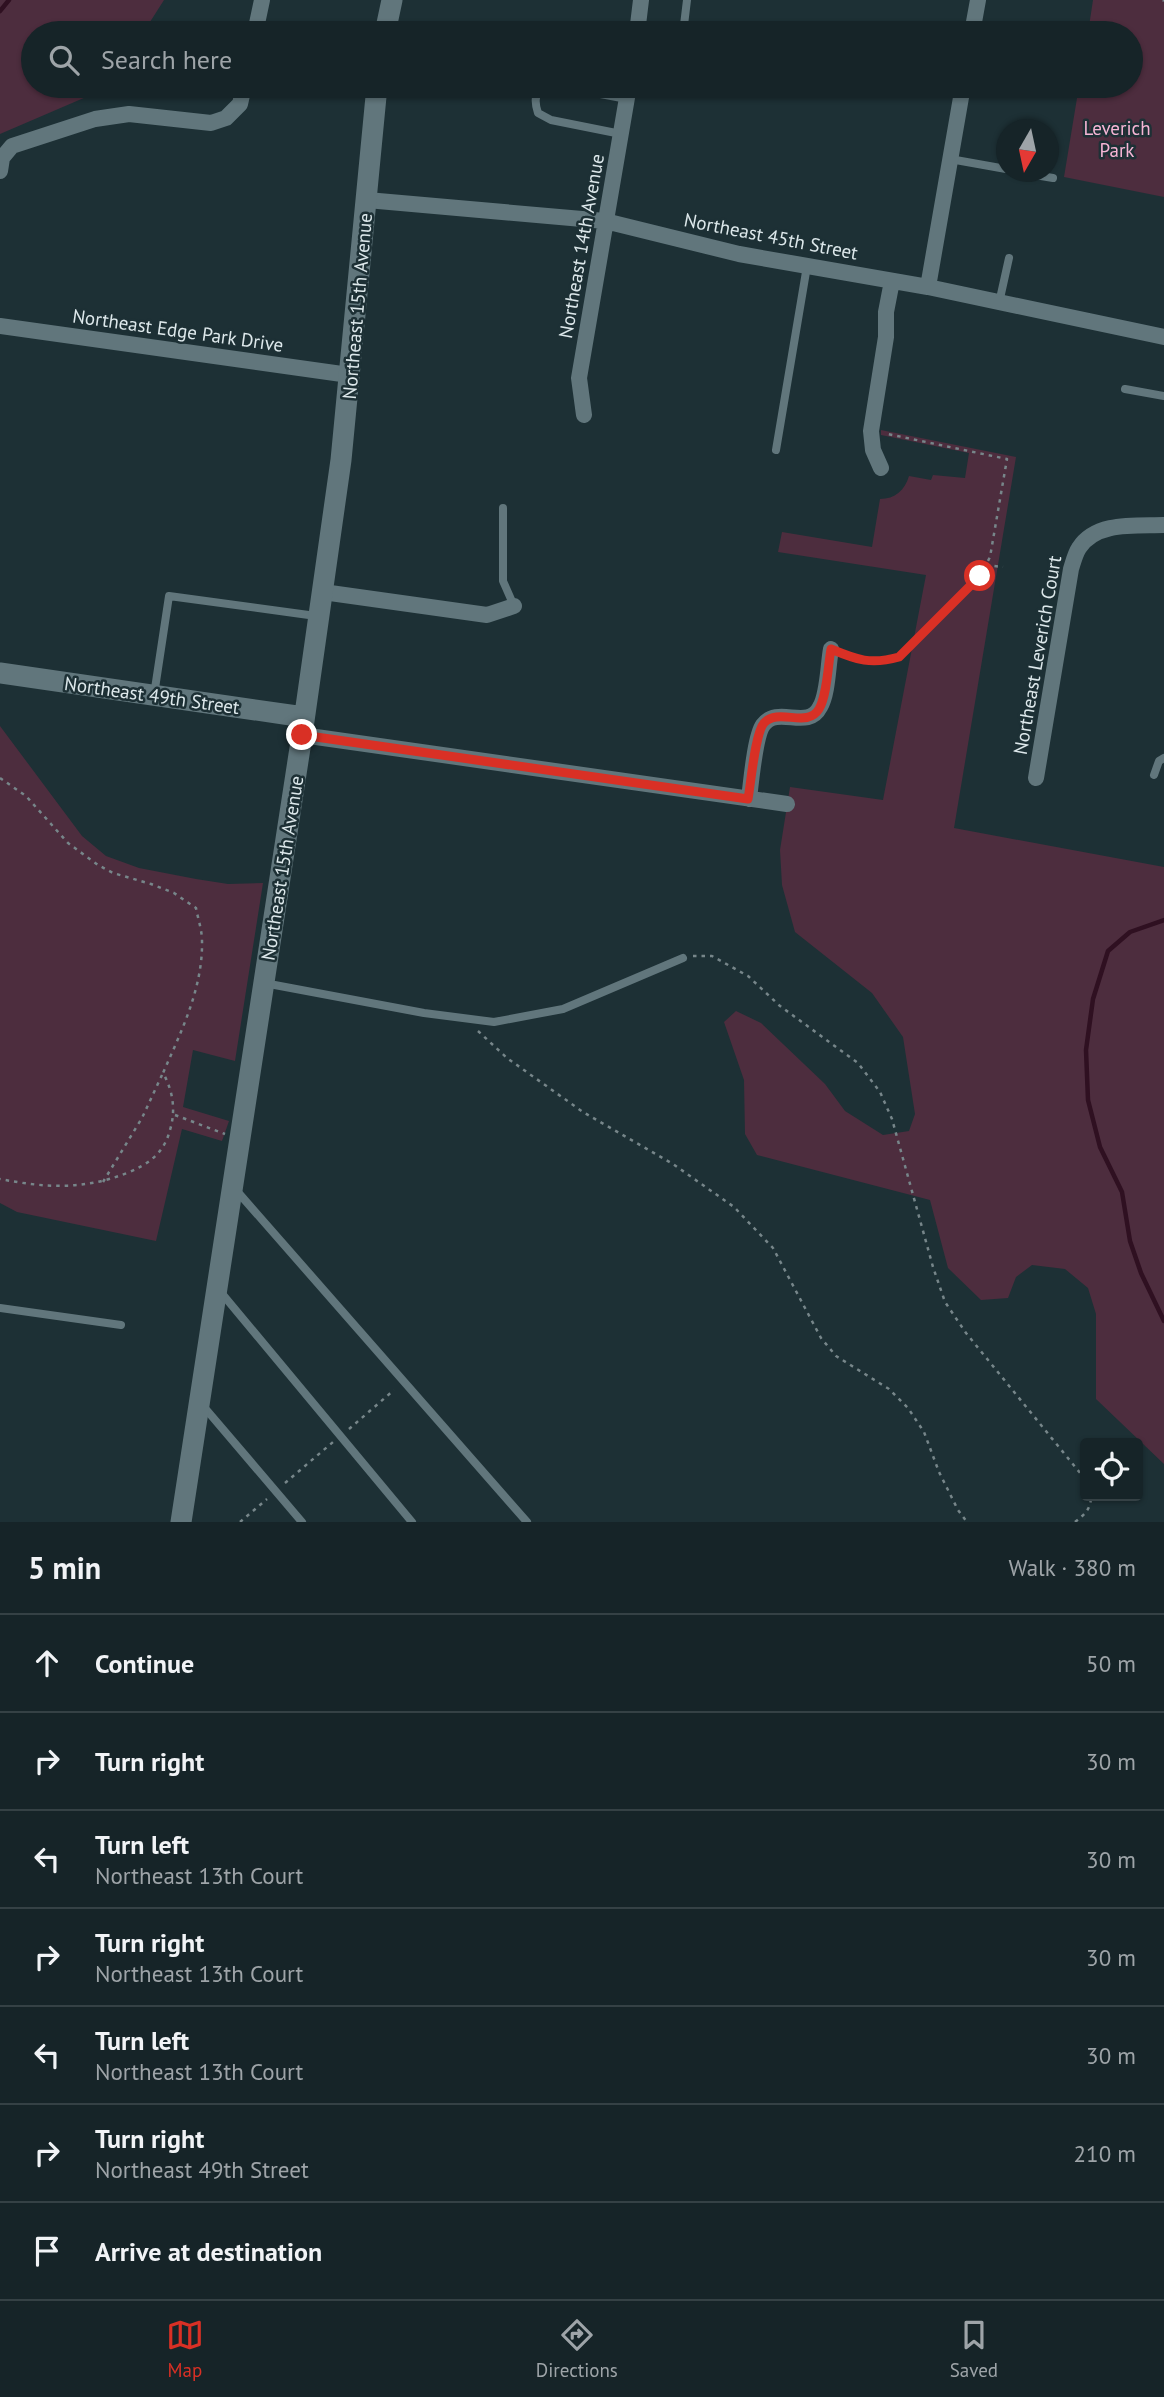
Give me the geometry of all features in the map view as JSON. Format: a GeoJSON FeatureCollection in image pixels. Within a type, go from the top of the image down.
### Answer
{"type":"FeatureCollection","features":[{"type":"Feature","properties":{"kind":"street"},"geometry":{"type":"LineString","coordinates":[[258,21],[262,0]]}},
{"type":"Feature","properties":{"kind":"street"},"geometry":{"type":"LineString","coordinates":[[388,21],[392,0]]}},
{"type":"Feature","properties":{"kind":"street"},"geometry":{"type":"LineString","coordinates":[[638,21],[641,0]]}},
{"type":"Feature","properties":{"kind":"street"},"geometry":{"type":"LineString","coordinates":[[974,21],[978,0]]}},
{"type":"Feature","properties":{"kind":"street"},"geometry":{"type":"LineString","coordinates":[[0,170],[2,158],[12,146],[95,119],[129,114],[211,123],[226,118],[240,104],[241,98]]}},
{"type":"Feature","properties":{"kind":"street","name":"Northeast 15th Avenue"},"geometry":{"type":"LineString","coordinates":[[181,1522],[303,726],[348,412],[349,375],[376,98]]}},
{"type":"Feature","properties":{"kind":"street","name":"Northeast 14th Avenue"},"geometry":{"type":"LineString","coordinates":[[584,415],[579,378],[627,98]]}},
{"type":"Feature","properties":{"kind":"street"},"geometry":{"type":"LineString","coordinates":[[928,288],[961,98]]}},
{"type":"Feature","properties":{"kind":"street","name":"Northeast 45th Street"},"geometry":{"type":"LineString","coordinates":[[367,200],[605,221],[739,254],[928,288],[1164,337]]}},
{"type":"Feature","properties":{"kind":"street"},"geometry":{"type":"LineString","coordinates":[[881,468],[873,450],[871,430],[892,281]]}},
{"type":"Feature","properties":{"kind":"street","name":"Northeast Edge Park Drive"},"geometry":{"type":"LineString","coordinates":[[0,326],[349,375]]}},
{"type":"Feature","properties":{"kind":"street","name":"Northeast Leverich Court"},"geometry":{"type":"LineString","coordinates":[[1036,778],[1071,569],[1079,547],[1099,530],[1118,526],[1164,525]]}},
{"type":"Feature","properties":{"kind":"street"},"geometry":{"type":"LineString","coordinates":[[323,592],[486,615],[514,606]]}},
{"type":"Feature","properties":{"kind":"street"},"geometry":{"type":"LineString","coordinates":[[748,799],[761,728],[776,716],[803,719],[816,713],[822,702],[831,649]]}},
{"type":"Feature","properties":{"kind":"street","name":"Northeast 49th Street"},"geometry":{"type":"LineString","coordinates":[[0,673],[154,695],[303,726],[788,804]]}},
{"type":"Feature","properties":{"kind":"lane"},"geometry":{"type":"LineString","coordinates":[[684,21],[687,0]]}},
{"type":"Feature","properties":{"kind":"lane"},"geometry":{"type":"LineString","coordinates":[[535,98],[534,103],[538,113],[551,120],[622,134]]}},
{"type":"Feature","properties":{"kind":"lane"},"geometry":{"type":"LineString","coordinates":[[950,159],[996,167]]}},
{"type":"Feature","properties":{"kind":"lane"},"geometry":{"type":"LineString","coordinates":[[999,303],[1009,258]]}},
{"type":"Feature","properties":{"kind":"lane"},"geometry":{"type":"LineString","coordinates":[[776,450],[807,266]]}},
{"type":"Feature","properties":{"kind":"lane"},"geometry":{"type":"LineString","coordinates":[[1125,389],[1164,396]]}},
{"type":"Feature","properties":{"kind":"lane"},"geometry":{"type":"LineString","coordinates":[[503,509],[503,580],[514,606]]}},
{"type":"Feature","properties":{"kind":"lane"},"geometry":{"type":"LineString","coordinates":[[154,695],[169,596],[319,617]]}},
{"type":"Feature","properties":{"kind":"lane"},"geometry":{"type":"LineString","coordinates":[[1154,775],[1159,761],[1164,758]]}},
{"type":"Feature","properties":{"kind":"lane"},"geometry":{"type":"LineString","coordinates":[[264,983],[424,1013],[494,1022],[562,1009],[683,958]]}},
{"type":"Feature","properties":{"kind":"lane"},"geometry":{"type":"LineString","coordinates":[[233,1186],[527,1522]]}},
{"type":"Feature","properties":{"kind":"lane"},"geometry":{"type":"LineString","coordinates":[[217,1288],[412,1522]]}},
{"type":"Feature","properties":{"kind":"lane"},"geometry":{"type":"LineString","coordinates":[[0,1308],[121,1325]]}},
{"type":"Feature","properties":{"kind":"lane"},"geometry":{"type":"LineString","coordinates":[[199,1402],[302,1522]]}},
{"type":"Feature","properties":{"kind":"path"},"geometry":{"type":"LineString","coordinates":[[831,649],[858,661],[887,661],[899,657],[980,576],[990,557],[1007,459],[871,430]]}},
{"type":"Feature","properties":{"kind":"path"},"geometry":{"type":"LineString","coordinates":[[986,565],[1003,567]]}},
{"type":"Feature","properties":{"kind":"path"},"geometry":{"type":"LineString","coordinates":[[0,778],[26,796],[68,843],[98,865],[113,873],[174,893],[196,908],[202,940],[197,983],[184,1027],[142,1118],[103,1182]]}},
{"type":"Feature","properties":{"kind":"path"},"geometry":{"type":"LineString","coordinates":[[683,958],[712,956],[748,976],[779,1006],[858,1063],[880,1092],[892,1119],[945,1302],[966,1333],[1080,1473]]}},
{"type":"Feature","properties":{"kind":"path"},"geometry":{"type":"LineString","coordinates":[[466,1018],[507,1058],[583,1112],[673,1164],[734,1207],[773,1248],[821,1338],[836,1356],[890,1389],[908,1409],[924,1432],[939,1472],[967,1522]]}},
{"type":"Feature","properties":{"kind":"path"},"geometry":{"type":"LineString","coordinates":[[0,1179],[32,1185],[71,1186],[103,1182],[144,1166],[164,1148],[174,1115],[170,1085],[163,1073]]}},
{"type":"Feature","properties":{"kind":"path"},"geometry":{"type":"LineString","coordinates":[[174,1115],[240,1140]]}},
{"type":"Feature","properties":{"kind":"path"},"geometry":{"type":"LineString","coordinates":[[240,1522],[404,1382]]}},
{"type":"Feature","properties":{"kind":"path"},"geometry":{"type":"LineString","coordinates":[[1075,1522],[1086,1513],[1091,1501]]}},
{"type":"Feature","properties":{"kind":"green space"},"geometry":{"type":"Polygon","coordinates":[[[0,0],[164,0],[151,21],[21,21],[21,98],[84,98],[0,134],[0,0]]]}},
{"type":"Feature","properties":{"kind":"green space","name":"Leverich Park"},"geometry":{"type":"Polygon","coordinates":[[[1093,0],[1164,0],[1164,197],[1064,177],[1077,98],[1143,98],[1143,21],[1090,21],[1093,0]]]}},
{"type":"Feature","properties":{"kind":"green space"},"geometry":{"type":"Polygon","coordinates":[[[881,430],[1016,457],[954,828],[1164,867],[1164,1464],[1143,1444],[1143,1438],[1137,1438],[1096,1399],[1096,1314],[1088,1288],[1065,1269],[1032,1265],[1016,1277],[1008,1298],[981,1300],[948,1268],[930,1200],[757,1155],[745,1134],[744,1080],[724,1022],[736,1011],[761,1023],[825,1084],[845,1111],[883,1135],[909,1131],[915,1114],[903,1037],[872,993],[795,932],[782,885],[780,850],[790,787],[883,800],[926,575],[778,552],[782,532],[872,547],[880,499],[899,493],[909,476],[931,480],[933,475],[965,478],[969,453],[881,435],[881,430]]]}},
{"type":"Feature","properties":{"kind":"green space"},"geometry":{"type":"Polygon","coordinates":[[[0,726],[82,836],[106,856],[139,868],[196,879],[228,884],[263,883],[235,1061],[193,1050],[183,1107],[229,1121],[222,1141],[182,1129],[156,1241],[17,1212],[0,1203],[0,726]]]}},
{"type":"Feature","properties":{"kind":"waterway"},"geometry":{"type":"LineString","coordinates":[[0,11],[9,0]]}},
{"type":"Feature","properties":{"kind":"waterway"},"geometry":{"type":"LineString","coordinates":[[1164,920],[1130,932],[1108,951],[1093,999],[1086,1050],[1088,1100],[1100,1147],[1122,1192],[1130,1241],[1141,1273],[1164,1321]]}},
{"type":"Feature","properties":{"kind":"route"},"geometry":{"type":"LineString","coordinates":[[302,735],[748,799],[761,728],[776,716],[803,719],[816,713],[822,702],[831,649],[858,661],[887,661],[899,657],[980,576]]}}]}
